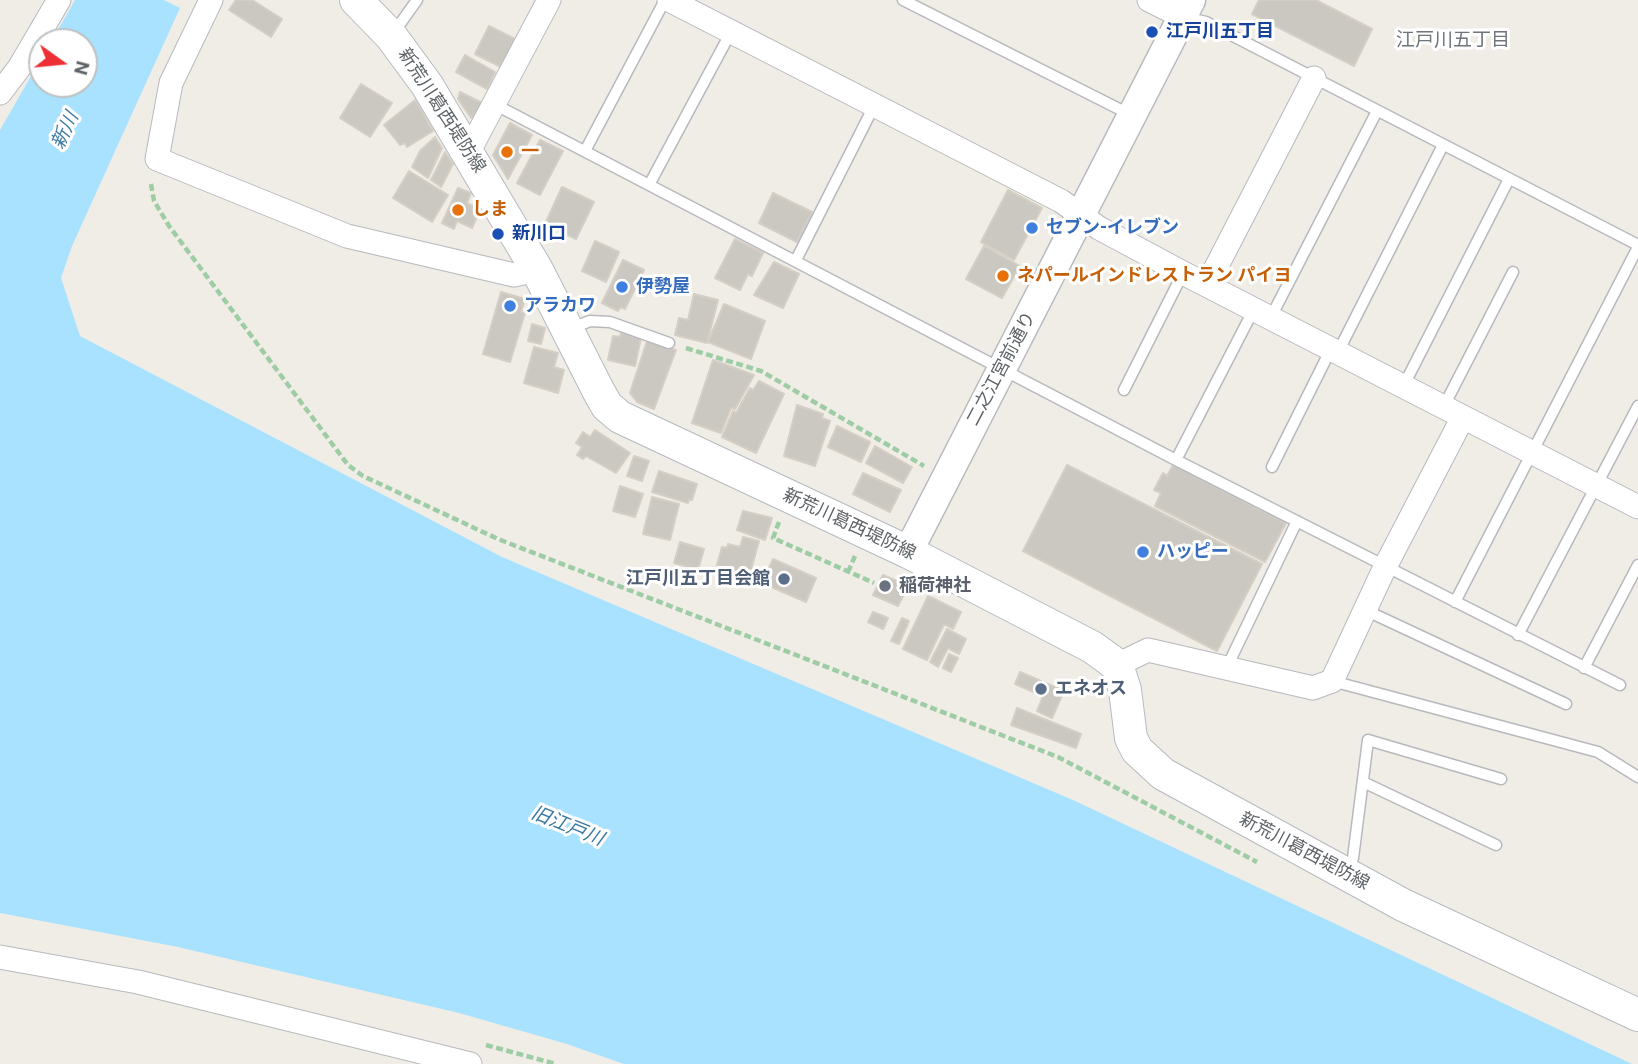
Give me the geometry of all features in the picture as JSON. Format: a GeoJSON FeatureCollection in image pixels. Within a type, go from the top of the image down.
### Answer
{"type":"FeatureCollection","features":[{"type":"Feature","properties":{"kind":"main road","name":"新荒川葛西堤防線"},"geometry":{"type":"LineString","coordinates":[[356,0],[391,36],[427,85],[537,270],[570,329],[607,406],[620,417],[908,552],[1092,647],[1117,665],[1125,690],[1131,738],[1147,761],[1185,788],[1348,876],[1638,1015]]}},
{"type":"Feature","properties":{"kind":"street"},"geometry":{"type":"LineString","coordinates":[[0,93],[19,68],[59,0]]}},
{"type":"Feature","properties":{"kind":"street"},"geometry":{"type":"LineString","coordinates":[[211,0],[171,83],[157,159],[347,236],[514,275],[537,270]]}},
{"type":"Feature","properties":{"kind":"street"},"geometry":{"type":"LineString","coordinates":[[468,153],[549,0]]}},
{"type":"Feature","properties":{"kind":"street"},"geometry":{"type":"LineString","coordinates":[[667,0],[1061,201],[1080,216],[1183,273],[1638,507]]}},
{"type":"Feature","properties":{"kind":"street"},"geometry":{"type":"LineString","coordinates":[[1149,0],[1187,8]]}},
{"type":"Feature","properties":{"kind":"street","name":"二之江宮前通り"},"geometry":{"type":"LineString","coordinates":[[908,552],[1187,8]]}},
{"type":"Feature","properties":{"kind":"street"},"geometry":{"type":"LineString","coordinates":[[1207,285],[1314,78]]}},
{"type":"Feature","properties":{"kind":"street"},"geometry":{"type":"LineString","coordinates":[[1117,665],[1148,650],[1313,688],[1332,681],[1454,411]]}},
{"type":"Feature","properties":{"kind":"street"},"geometry":{"type":"LineString","coordinates":[[0,957],[138,982],[470,1064]]}},
{"type":"Feature","properties":{"kind":"lane"},"geometry":{"type":"LineString","coordinates":[[391,36],[417,0]]}},
{"type":"Feature","properties":{"kind":"lane"},"geometry":{"type":"LineString","coordinates":[[585,151],[667,0]]}},
{"type":"Feature","properties":{"kind":"lane"},"geometry":{"type":"LineString","coordinates":[[903,0],[1131,115]]}},
{"type":"Feature","properties":{"kind":"lane"},"geometry":{"type":"LineString","coordinates":[[1187,8],[1206,22],[1638,246],[1455,602]]}},
{"type":"Feature","properties":{"kind":"lane"},"geometry":{"type":"LineString","coordinates":[[649,185],[731,32]]}},
{"type":"Feature","properties":{"kind":"lane"},"geometry":{"type":"LineString","coordinates":[[494,104],[1004,367],[1176,460],[1620,685]]}},
{"type":"Feature","properties":{"kind":"lane"},"geometry":{"type":"LineString","coordinates":[[796,260],[874,106]]}},
{"type":"Feature","properties":{"kind":"lane"},"geometry":{"type":"LineString","coordinates":[[1176,460],[1377,111]]}},
{"type":"Feature","properties":{"kind":"lane"},"geometry":{"type":"LineString","coordinates":[[1272,467],[1443,145]]}},
{"type":"Feature","properties":{"kind":"lane"},"geometry":{"type":"LineString","coordinates":[[1404,385],[1509,179]]}},
{"type":"Feature","properties":{"kind":"lane"},"geometry":{"type":"LineString","coordinates":[[1454,411],[1513,272]]}},
{"type":"Feature","properties":{"kind":"lane"},"geometry":{"type":"LineString","coordinates":[[1124,390],[1183,273]]}},
{"type":"Feature","properties":{"kind":"lane"},"geometry":{"type":"LineString","coordinates":[[570,329],[590,321],[610,322],[665,342]]}},
{"type":"Feature","properties":{"kind":"lane"},"geometry":{"type":"LineString","coordinates":[[1518,635],[1638,406]]}},
{"type":"Feature","properties":{"kind":"lane"},"geometry":{"type":"LineString","coordinates":[[1227,667],[1297,521]]}},
{"type":"Feature","properties":{"kind":"lane"},"geometry":{"type":"LineString","coordinates":[[1584,668],[1638,565]]}},
{"type":"Feature","properties":{"kind":"lane"},"geometry":{"type":"LineString","coordinates":[[1365,610],[1566,704]]}},
{"type":"Feature","properties":{"kind":"lane"},"geometry":{"type":"LineString","coordinates":[[1332,681],[1598,752],[1638,777]]}},
{"type":"Feature","properties":{"kind":"lane"},"geometry":{"type":"LineString","coordinates":[[1348,876],[1353,858],[1368,740],[1501,779]]}},
{"type":"Feature","properties":{"kind":"lane"},"geometry":{"type":"LineString","coordinates":[[1363,782],[1496,845]]}},
{"type":"Feature","properties":{"kind":"path"},"geometry":{"type":"LineString","coordinates":[[157,159],[151,183],[169,226],[348,465],[363,476],[498,539],[1058,757],[1268,867]]}},
{"type":"Feature","properties":{"kind":"path"},"geometry":{"type":"LineString","coordinates":[[665,342],[761,371],[944,478]]}},
{"type":"Feature","properties":{"kind":"path"},"geometry":{"type":"LineString","coordinates":[[778,524],[773,538],[874,583]]}},
{"type":"Feature","properties":{"kind":"water"},"geometry":{"type":"Polygon","coordinates":[[[75,0],[164,0],[180,8],[72,246],[61,278],[80,336],[502,557],[1073,800],[1632,1064],[624,1064],[567,1044],[459,1013],[178,947],[0,913],[0,130],[28,81],[28,98],[98,98],[98,28],[59,28],[75,0]]]}},
{"type":"Feature","properties":{"kind":"building"},"geometry":{"type":"Polygon","coordinates":[[[236,0],[252,0],[282,19],[271,37],[229,10],[236,0]]]}},
{"type":"Feature","properties":{"kind":"building"},"geometry":{"type":"Polygon","coordinates":[[[1259,0],[1316,0],[1372,29],[1354,66],[1252,14],[1259,0]]]}},
{"type":"Feature","properties":{"kind":"building"},"geometry":{"type":"Polygon","coordinates":[[[489,26],[519,41],[505,69],[475,54],[489,26]]]}},
{"type":"Feature","properties":{"kind":"building"},"geometry":{"type":"Polygon","coordinates":[[[465,55],[495,72],[487,89],[456,72],[465,55]]]}},
{"type":"Feature","properties":{"kind":"building"},"geometry":{"type":"Polygon","coordinates":[[[361,84],[392,103],[370,137],[340,118],[361,84]]]}},
{"type":"Feature","properties":{"kind":"building"},"geometry":{"type":"Polygon","coordinates":[[[460,92],[484,104],[482,110],[471,118],[458,99],[460,92]]]}},
{"type":"Feature","properties":{"kind":"building"},"geometry":{"type":"Polygon","coordinates":[[[415,100],[433,131],[407,147],[405,143],[400,145],[384,125],[415,100]]]}},
{"type":"Feature","properties":{"kind":"building"},"geometry":{"type":"Polygon","coordinates":[[[510,123],[532,135],[508,179],[493,155],[510,123]]]}},
{"type":"Feature","properties":{"kind":"building"},"geometry":{"type":"Polygon","coordinates":[[[435,137],[442,148],[428,178],[412,167],[420,151],[435,137]]]}},
{"type":"Feature","properties":{"kind":"building"},"geometry":{"type":"Polygon","coordinates":[[[540,140],[563,151],[540,195],[517,183],[540,140]]]}},
{"type":"Feature","properties":{"kind":"building"},"geometry":{"type":"Polygon","coordinates":[[[445,152],[453,164],[441,187],[431,180],[445,152]]]}},
{"type":"Feature","properties":{"kind":"building"},"geometry":{"type":"Polygon","coordinates":[[[409,171],[448,195],[432,222],[393,198],[409,171]]]}},
{"type":"Feature","properties":{"kind":"building"},"geometry":{"type":"Polygon","coordinates":[[[562,187],[594,202],[576,239],[545,224],[562,187]]]}},
{"type":"Feature","properties":{"kind":"building"},"geometry":{"type":"Polygon","coordinates":[[[458,188],[471,193],[467,203],[480,210],[472,228],[457,221],[454,229],[442,223],[458,188]]]}},
{"type":"Feature","properties":{"kind":"building"},"geometry":{"type":"Polygon","coordinates":[[[1008,190],[1042,208],[1014,260],[981,242],[1008,190]]]}},
{"type":"Feature","properties":{"kind":"building"},"geometry":{"type":"Polygon","coordinates":[[[773,193],[812,212],[797,242],[759,223],[773,193]]]}},
{"type":"Feature","properties":{"kind":"building"},"geometry":{"type":"Polygon","coordinates":[[[735,239],[763,253],[752,276],[748,274],[740,290],[715,278],[735,239]]]}},
{"type":"Feature","properties":{"kind":"building"},"geometry":{"type":"Polygon","coordinates":[[[595,241],[619,252],[606,282],[582,271],[595,241]]]}},
{"type":"Feature","properties":{"kind":"building"},"geometry":{"type":"Polygon","coordinates":[[[984,246],[1020,266],[1002,298],[966,279],[984,246]]]}},
{"type":"Feature","properties":{"kind":"building"},"geometry":{"type":"Polygon","coordinates":[[[623,260],[644,270],[625,309],[621,307],[618,311],[602,303],[623,260]]]}},
{"type":"Feature","properties":{"kind":"building"},"geometry":{"type":"Polygon","coordinates":[[[774,262],[799,274],[783,308],[754,295],[774,262]]]}},
{"type":"Feature","properties":{"kind":"building"},"geometry":{"type":"Polygon","coordinates":[[[501,292],[525,299],[521,312],[525,313],[510,362],[483,354],[501,292]]]}},
{"type":"Feature","properties":{"kind":"building"},"geometry":{"type":"Polygon","coordinates":[[[694,294],[718,300],[707,343],[675,335],[679,318],[688,320],[694,294]]]}},
{"type":"Feature","properties":{"kind":"building"},"geometry":{"type":"Polygon","coordinates":[[[724,304],[765,321],[751,359],[708,342],[724,304]]]}},
{"type":"Feature","properties":{"kind":"building"},"geometry":{"type":"Polygon","coordinates":[[[532,324],[545,328],[541,344],[528,341],[532,324]]]}},
{"type":"Feature","properties":{"kind":"building"},"geometry":{"type":"Polygon","coordinates":[[[621,333],[641,338],[635,366],[608,360],[613,336],[620,337],[621,333]]]}},
{"type":"Feature","properties":{"kind":"building"},"geometry":{"type":"Polygon","coordinates":[[[647,341],[676,350],[654,409],[637,402],[630,393],[647,341]]]}},
{"type":"Feature","properties":{"kind":"building"},"geometry":{"type":"Polygon","coordinates":[[[534,347],[558,353],[554,367],[564,370],[558,393],[524,383],[534,347]]]}},
{"type":"Feature","properties":{"kind":"building"},"geometry":{"type":"Polygon","coordinates":[[[713,360],[754,375],[735,409],[731,408],[721,433],[692,423],[713,360]]]}},
{"type":"Feature","properties":{"kind":"building"},"geometry":{"type":"Polygon","coordinates":[[[759,381],[784,394],[756,453],[722,437],[733,411],[736,413],[750,388],[753,390],[759,381]]]}},
{"type":"Feature","properties":{"kind":"building"},"geometry":{"type":"Polygon","coordinates":[[[797,405],[823,414],[822,418],[830,421],[815,466],[784,456],[797,405]]]}},
{"type":"Feature","properties":{"kind":"building"},"geometry":{"type":"Polygon","coordinates":[[[837,426],[870,442],[861,462],[828,447],[837,426]]]}},
{"type":"Feature","properties":{"kind":"building"},"geometry":{"type":"Polygon","coordinates":[[[595,430],[630,453],[616,473],[586,456],[583,459],[577,455],[582,447],[576,443],[583,432],[590,437],[595,430]]]}},
{"type":"Feature","properties":{"kind":"building"},"geometry":{"type":"Polygon","coordinates":[[[875,446],[912,467],[903,483],[866,463],[875,446]]]}},
{"type":"Feature","properties":{"kind":"building"},"geometry":{"type":"Polygon","coordinates":[[[634,456],[649,461],[642,481],[627,476],[634,456]]]}},
{"type":"Feature","properties":{"kind":"building"},"geometry":{"type":"Polygon","coordinates":[[[1067,465],[1262,564],[1217,651],[1023,551],[1067,465]]]}},
{"type":"Feature","properties":{"kind":"building"},"geometry":{"type":"Polygon","coordinates":[[[1173,465],[1286,523],[1265,562],[1155,506],[1161,493],[1154,490],[1163,473],[1167,476],[1173,465]]]}},
{"type":"Feature","properties":{"kind":"building"},"geometry":{"type":"Polygon","coordinates":[[[659,471],[697,484],[692,500],[689,499],[688,503],[652,492],[659,471]]]}},
{"type":"Feature","properties":{"kind":"building"},"geometry":{"type":"Polygon","coordinates":[[[863,473],[901,490],[890,512],[853,494],[863,473]]]}},
{"type":"Feature","properties":{"kind":"building"},"geometry":{"type":"Polygon","coordinates":[[[620,486],[643,494],[635,517],[613,511],[620,486]]]}},
{"type":"Feature","properties":{"kind":"building"},"geometry":{"type":"Polygon","coordinates":[[[652,497],[679,504],[670,540],[643,534],[652,497]]]}},
{"type":"Feature","properties":{"kind":"building"},"geometry":{"type":"Polygon","coordinates":[[[743,511],[772,518],[765,540],[737,530],[743,511]]]}},
{"type":"Feature","properties":{"kind":"building"},"geometry":{"type":"Polygon","coordinates":[[[743,537],[759,541],[748,581],[715,572],[722,547],[727,548],[728,544],[740,547],[743,537]]]}},
{"type":"Feature","properties":{"kind":"building"},"geometry":{"type":"Polygon","coordinates":[[[680,542],[704,549],[698,570],[674,563],[680,542]]]}},
{"type":"Feature","properties":{"kind":"building"},"geometry":{"type":"Polygon","coordinates":[[[773,559],[816,578],[806,602],[762,583],[773,559]]]}},
{"type":"Feature","properties":{"kind":"building"},"geometry":{"type":"Polygon","coordinates":[[[883,575],[908,586],[898,606],[873,595],[883,575]]]}},
{"type":"Feature","properties":{"kind":"building"},"geometry":{"type":"Polygon","coordinates":[[[928,596],[961,612],[953,629],[944,624],[927,660],[903,649],[928,596]]]}},
{"type":"Feature","properties":{"kind":"building"},"geometry":{"type":"Polygon","coordinates":[[[873,612],[888,618],[883,629],[868,622],[873,612]]]}},
{"type":"Feature","properties":{"kind":"building"},"geometry":{"type":"Polygon","coordinates":[[[902,618],[909,621],[899,644],[891,641],[902,618]]]}},
{"type":"Feature","properties":{"kind":"building"},"geometry":{"type":"Polygon","coordinates":[[[947,629],[966,639],[959,654],[948,648],[938,667],[930,662],[947,629]]]}},
{"type":"Feature","properties":{"kind":"building"},"geometry":{"type":"Polygon","coordinates":[[[949,654],[958,658],[951,672],[943,668],[949,654]]]}},
{"type":"Feature","properties":{"kind":"building"},"geometry":{"type":"Polygon","coordinates":[[[1020,672],[1064,691],[1052,718],[1037,711],[1043,696],[1015,684],[1020,672]]]}},
{"type":"Feature","properties":{"kind":"building"},"geometry":{"type":"Polygon","coordinates":[[[1017,708],[1081,734],[1076,748],[1011,725],[1017,708]]]}},
{"type":"Feature","properties":{"kind":"place","name":"江戸川五丁目"},"geometry":{"type":"Point","coordinates":[1152,32]}},
{"type":"Feature","properties":{"kind":"place","name":"一"},"geometry":{"type":"Point","coordinates":[507,152]}},
{"type":"Feature","properties":{"kind":"place","name":"しま"},"geometry":{"type":"Point","coordinates":[458,210]}},
{"type":"Feature","properties":{"kind":"place","name":"セブン-イレブン"},"geometry":{"type":"Point","coordinates":[1032,228]}},
{"type":"Feature","properties":{"kind":"place","name":"新川口"},"geometry":{"type":"Point","coordinates":[498,234]}},
{"type":"Feature","properties":{"kind":"place","name":"ネパールインドレストラン パイヨ"},"geometry":{"type":"Point","coordinates":[1003,276]}},
{"type":"Feature","properties":{"kind":"place","name":"伊勢屋"},"geometry":{"type":"Point","coordinates":[622,287]}},
{"type":"Feature","properties":{"kind":"place","name":"アラカワ"},"geometry":{"type":"Point","coordinates":[510,306]}},
{"type":"Feature","properties":{"kind":"place","name":"ハッピー"},"geometry":{"type":"Point","coordinates":[1143,552]}},
{"type":"Feature","properties":{"kind":"place","name":"江戸川五丁目会館"},"geometry":{"type":"Point","coordinates":[784,579]}},
{"type":"Feature","properties":{"kind":"place","name":"稲荷神社"},"geometry":{"type":"Point","coordinates":[885,586]}},
{"type":"Feature","properties":{"kind":"place","name":"エネオス"},"geometry":{"type":"Point","coordinates":[1041,689]}},
{"type":"Feature","properties":{"kind":"district","name":"江戸川五丁目"},"geometry":{"type":"Point","coordinates":[1453,41]}},
{"type":"Feature","properties":{"kind":"water label","name":"新川"},"geometry":{"type":"Point","coordinates":[66,131]}},
{"type":"Feature","properties":{"kind":"water label","name":"旧江戸川"},"geometry":{"type":"Point","coordinates":[567,827]}}]}
